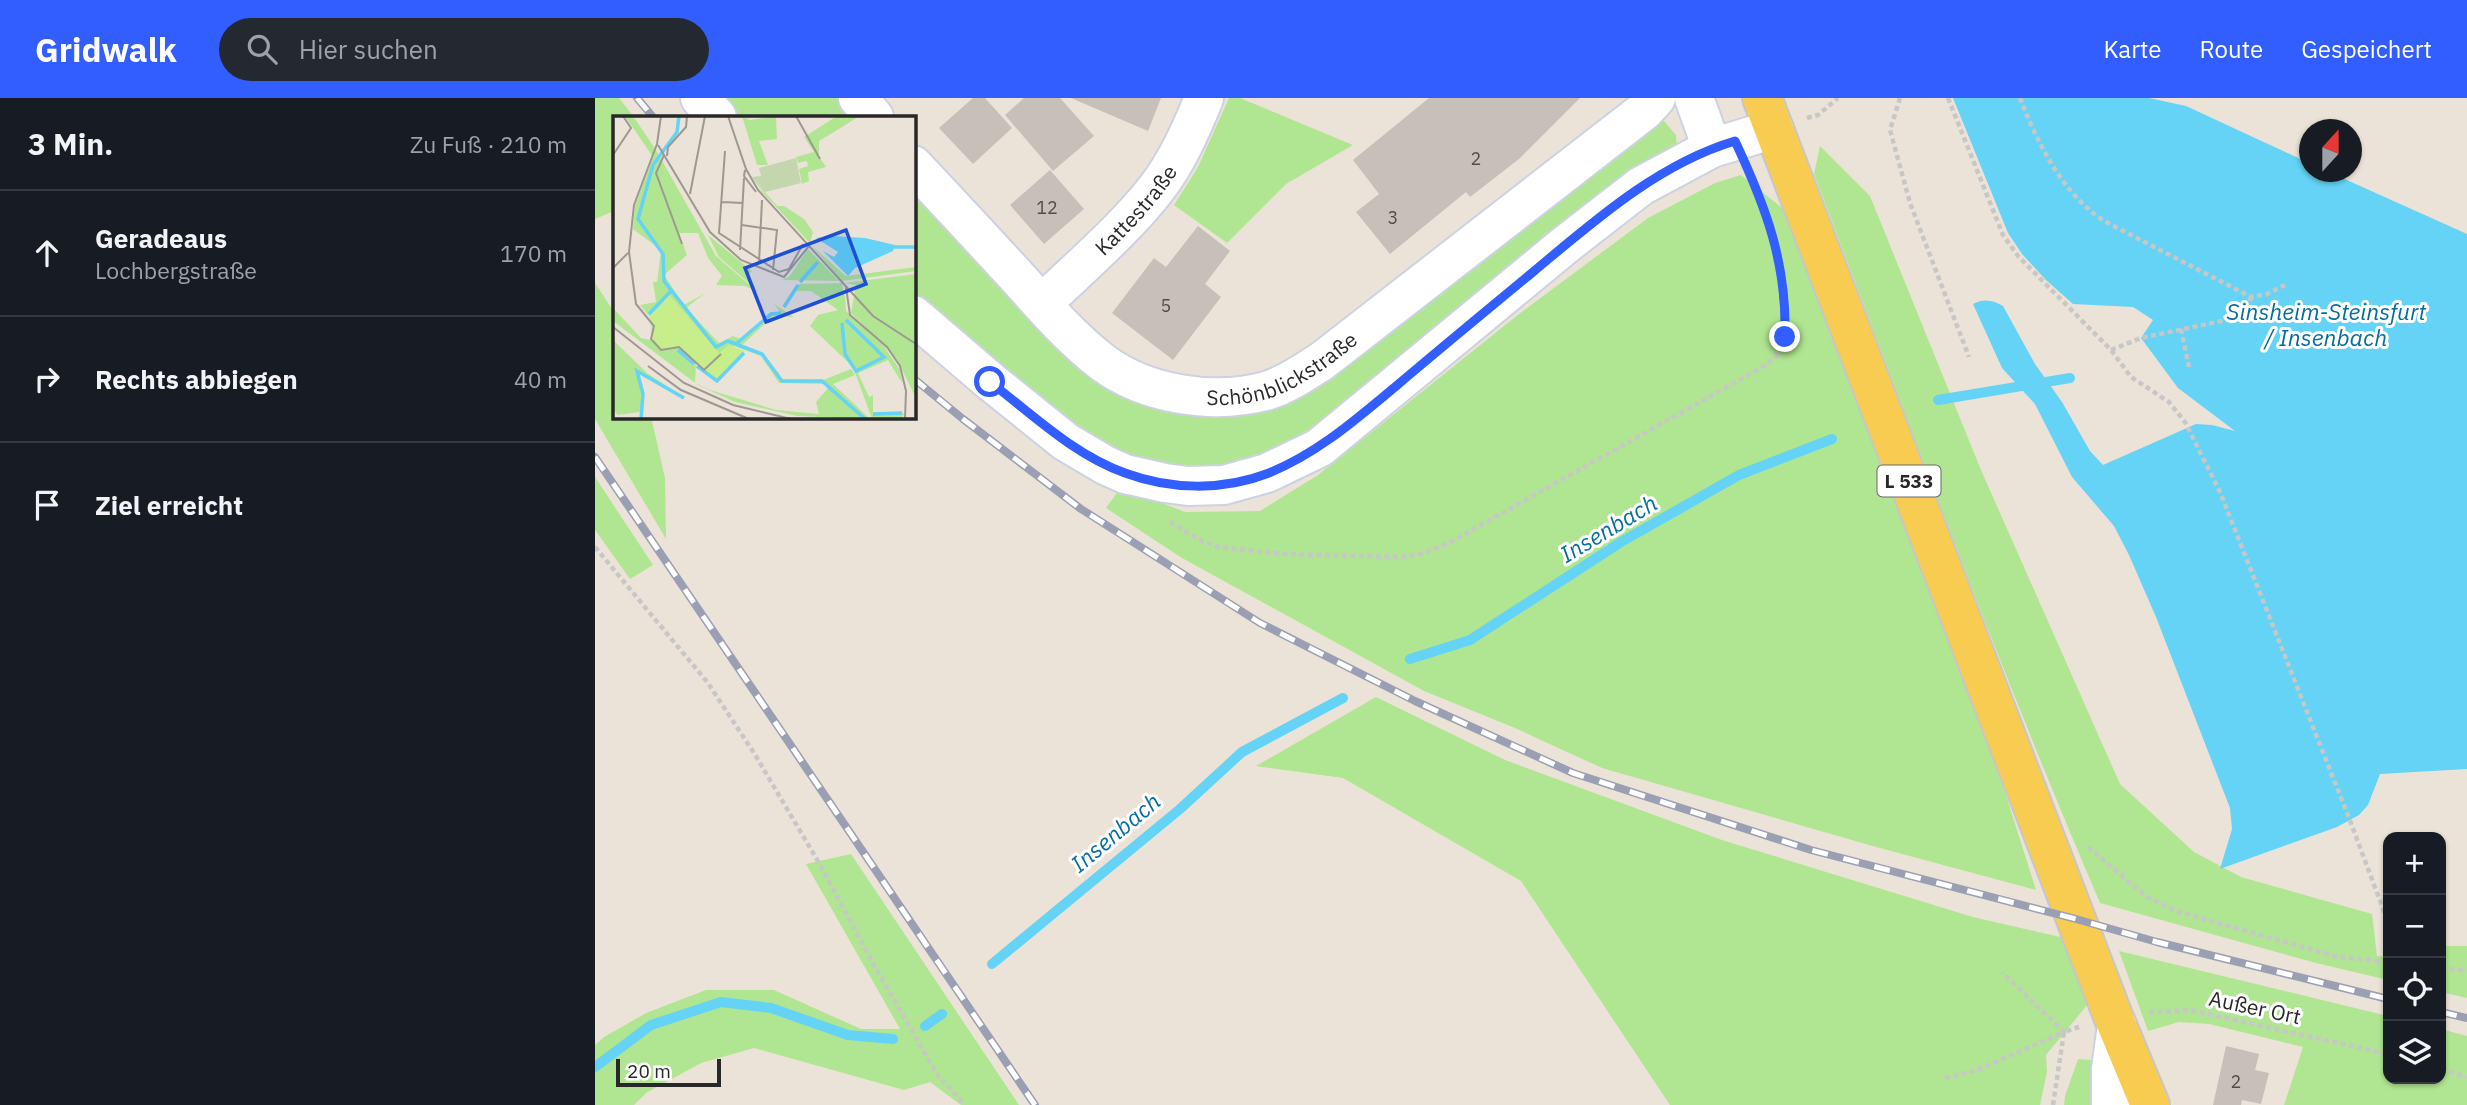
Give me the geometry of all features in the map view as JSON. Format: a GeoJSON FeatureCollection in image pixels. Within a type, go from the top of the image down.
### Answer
{"type":"FeatureCollection","features":[{"type":"Feature","properties":{"kind":"main road","name":"L 533"},"geometry":{"type":"LineString","coordinates":[[1768,113],[2115,1021],[2150,1105]]}},
{"type":"Feature","properties":{"kind":"street"},"geometry":{"type":"LineString","coordinates":[[700,98],[716,116]]}},
{"type":"Feature","properties":{"kind":"street"},"geometry":{"type":"LineString","coordinates":[[858,98],[873,116]]}},
{"type":"Feature","properties":{"kind":"street","name":"Kattestraße"},"geometry":{"type":"LineString","coordinates":[[1042,304],[1133,217],[1157,188],[1184,145],[1204,98]]}},
{"type":"Feature","properties":{"kind":"street","name":"Schönblickstraße"},"geometry":{"type":"LineString","coordinates":[[915,167],[1042,304],[1102,362],[1136,381],[1165,390],[1204,397],[1245,396],[1268,390],[1297,377],[1322,361],[1644,111],[1656,98]]}},
{"type":"Feature","properties":{"kind":"street"},"geometry":{"type":"LineString","coordinates":[[1694,98],[1712,148]]}},
{"type":"Feature","properties":{"kind":"street"},"geometry":{"type":"LineString","coordinates":[[915,318],[1066,442],[1105,465],[1135,477],[1165,483],[1188,486],[1224,485],[1267,474],[1319,448],[1565,245],[1641,187],[1768,113]]}},
{"type":"Feature","properties":{"kind":"street"},"geometry":{"type":"LineString","coordinates":[[2111,1105],[2115,1021]]}},
{"type":"Feature","properties":{"kind":"path"},"geometry":{"type":"LineString","coordinates":[[1900,98],[1890,130],[1910,203],[1969,356]]}},
{"type":"Feature","properties":{"kind":"path"},"geometry":{"type":"LineString","coordinates":[[1948,98],[2003,235],[2041,282],[2111,350],[2131,377],[2169,402],[2185,422],[2220,492],[2383,909]]}},
{"type":"Feature","properties":{"kind":"path"},"geometry":{"type":"LineString","coordinates":[[2020,98],[2056,170],[2075,197],[2089,211],[2251,298],[2285,285]]}},
{"type":"Feature","properties":{"kind":"path"},"geometry":{"type":"LineString","coordinates":[[1239,551],[1399,557],[1418,555],[1449,543],[1764,366],[1780,352],[1785,337],[1786,306],[1774,236]]}},
{"type":"Feature","properties":{"kind":"path"},"geometry":{"type":"LineString","coordinates":[[2111,350],[2141,338],[2236,318],[2246,313],[2251,298]]}},
{"type":"Feature","properties":{"kind":"path"},"geometry":{"type":"LineString","coordinates":[[2181,329],[2189,367]]}},
{"type":"Feature","properties":{"kind":"path"},"geometry":{"type":"LineString","coordinates":[[595,547],[708,683],[730,715],[819,863],[936,1073],[965,1105]]}},
{"type":"Feature","properties":{"kind":"path"},"geometry":{"type":"LineString","coordinates":[[2044,833],[2072,839],[2093,850],[2147,897],[2176,911],[2338,957],[2383,962]]}},
{"type":"Feature","properties":{"kind":"path"},"geometry":{"type":"LineString","coordinates":[[2446,969],[2467,970]]}},
{"type":"Feature","properties":{"kind":"path"},"geometry":{"type":"LineString","coordinates":[[2002,972],[2064,1032],[2053,1105]]}},
{"type":"Feature","properties":{"kind":"path","name":"Außer Ort"},"geometry":{"type":"LineString","coordinates":[[1945,1078],[1977,1070],[2064,1032],[2154,1011],[2190,1010],[2383,1053]]}},
{"type":"Feature","properties":{"kind":"path"},"geometry":{"type":"LineString","coordinates":[[2446,1071],[2467,1077]]}},
{"type":"Feature","properties":{"kind":"green space"},"geometry":{"type":"Polygon","coordinates":[[[595,98],[619,98],[633,116],[613,116],[613,211],[595,219],[595,98]]]}},
{"type":"Feature","properties":{"kind":"green space"},"geometry":{"type":"Polygon","coordinates":[[[723,98],[848,98],[862,116],[738,116],[723,98]]]}},
{"type":"Feature","properties":{"kind":"green space"},"geometry":{"type":"Polygon","coordinates":[[[1229,98],[1240,98],[1353,145],[1286,184],[1227,243],[1174,205],[1198,167],[1229,98]]]}},
{"type":"Feature","properties":{"kind":"green space"},"geometry":{"type":"Polygon","coordinates":[[[1659,115],[1676,135],[1677,149],[1375,387],[1273,457],[1228,467],[1199,469],[1139,461],[1037,402],[915,296],[915,180],[1018,295],[1219,414],[1659,115]]]}},
{"type":"Feature","properties":{"kind":"green space"},"geometry":{"type":"Polygon","coordinates":[[[1820,146],[1870,196],[1981,470],[2120,784],[2194,852],[2241,877],[2372,914],[2377,956],[2383,957],[2383,979],[2100,903],[1989,631],[1814,174],[1820,146]]]}},
{"type":"Feature","properties":{"kind":"green space"},"geometry":{"type":"Polygon","coordinates":[[[1741,175],[1786,211],[1883,459],[2005,792],[2036,890],[1602,768],[1515,728],[1424,691],[1182,558],[1106,508],[1121,487],[1185,512],[1260,511],[1318,475],[1519,314],[1648,218],[1715,183],[1741,175]]]}},
{"type":"Feature","properties":{"kind":"green space"},"geometry":{"type":"Polygon","coordinates":[[[595,283],[613,310],[613,418],[651,418],[665,478],[666,539],[595,419],[595,283]]]}},
{"type":"Feature","properties":{"kind":"green space"},"geometry":{"type":"Polygon","coordinates":[[[595,477],[653,565],[630,579],[595,530],[595,477]]]}},
{"type":"Feature","properties":{"kind":"green space"},"geometry":{"type":"Polygon","coordinates":[[[1376,697],[1505,760],[1722,840],[1973,917],[2069,939],[2088,1004],[2046,1055],[2047,1072],[2040,1105],[1670,1105],[1521,881],[1343,778],[1256,766],[1376,697]]]}},
{"type":"Feature","properties":{"kind":"green space"},"geometry":{"type":"Polygon","coordinates":[[[851,854],[1019,1105],[961,1105],[930,1082],[904,1090],[754,1048],[701,1063],[646,1093],[634,1105],[595,1105],[595,1045],[646,1013],[706,990],[774,990],[861,1029],[900,1029],[806,864],[851,854]]]}},
{"type":"Feature","properties":{"kind":"green space"},"geometry":{"type":"Polygon","coordinates":[[[2446,946],[2467,946],[2467,998],[2446,993],[2446,946]]]}},
{"type":"Feature","properties":{"kind":"green space"},"geometry":{"type":"Polygon","coordinates":[[[2119,951],[2383,1015],[2383,1084],[2446,1084],[2446,1030],[2467,1036],[2467,1105],[2284,1105],[2303,1047],[2209,1024],[2179,1022],[2148,1031],[2119,951]]]}},
{"type":"Feature","properties":{"kind":"green space"},"geometry":{"type":"Polygon","coordinates":[[[2078,1059],[2091,1060],[2091,1105],[2064,1105],[2065,1096],[2078,1059]]]}},
{"type":"Feature","properties":{"kind":"water","name":"Sinsheim-Steinsfurt / Insenbach"},"geometry":{"type":"Polygon","coordinates":[[[1953,98],[2149,98],[2186,106],[2299,158],[2299,182],[2351,182],[2467,234],[2467,769],[2380,774],[2368,805],[2359,815],[2337,827],[2220,869],[2232,829],[2230,808],[2129,555],[2114,526],[2072,477],[2035,404],[2002,368],[1973,304],[1988,300],[2003,306],[2035,364],[2062,402],[2090,451],[2103,465],[2196,424],[2235,431],[2178,388],[2141,338],[2153,320],[2133,307],[2073,304],[2022,254],[2008,233],[1953,98]]]}},
{"type":"Feature","properties":{"kind":"building"},"geometry":{"type":"Polygon","coordinates":[[[973,98],[985,98],[1012,128],[973,164],[939,128],[973,98]]]}},
{"type":"Feature","properties":{"kind":"building"},"geometry":{"type":"Polygon","coordinates":[[[1024,98],[1060,98],[1094,136],[1053,171],[1005,115],[1024,98]]]}},
{"type":"Feature","properties":{"kind":"building"},"geometry":{"type":"Polygon","coordinates":[[[1071,98],[1161,98],[1148,131],[1071,98]]]}},
{"type":"Feature","properties":{"kind":"building"},"geometry":{"type":"Polygon","coordinates":[[[1429,98],[1580,98],[1519,159],[1470,197],[1466,192],[1390,254],[1356,212],[1379,194],[1353,160],[1429,98]]]}},
{"type":"Feature","properties":{"kind":"building"},"geometry":{"type":"Polygon","coordinates":[[[1050,170],[1084,209],[1044,244],[1010,205],[1050,170]]]}},
{"type":"Feature","properties":{"kind":"building"},"geometry":{"type":"Polygon","coordinates":[[[1198,226],[1230,251],[1205,284],[1221,297],[1173,360],[1112,313],[1154,258],[1166,267],[1198,226]]]}},
{"type":"Feature","properties":{"kind":"building"},"geometry":{"type":"Polygon","coordinates":[[[2226,1046],[2259,1054],[2255,1070],[2269,1073],[2261,1104],[2242,1100],[2241,1105],[2213,1105],[2226,1046]]]}},
{"type":"Feature","properties":{"kind":"waterway","name":"Insenbach"},"geometry":{"type":"LineString","coordinates":[[1938,400],[2070,378]]}},
{"type":"Feature","properties":{"kind":"waterway","name":"Insenbach"},"geometry":{"type":"LineString","coordinates":[[1410,659],[1470,640],[1621,542],[1739,475],[1832,439]]}},
{"type":"Feature","properties":{"kind":"waterway","name":"Insenbach"},"geometry":{"type":"LineString","coordinates":[[992,964],[1180,809],[1242,752],[1343,698]]}},
{"type":"Feature","properties":{"kind":"waterway","name":"Insenbach"},"geometry":{"type":"LineString","coordinates":[[595,1067],[651,1025],[721,1002],[771,1008],[848,1035],[893,1039]]}},
{"type":"Feature","properties":{"kind":"waterway","name":"Insenbach"},"geometry":{"type":"LineString","coordinates":[[925,1026],[942,1014]]}},
{"type":"Feature","properties":{"kind":"railway"},"geometry":{"type":"LineString","coordinates":[[637,98],[652,116]]}},
{"type":"Feature","properties":{"kind":"railway"},"geometry":{"type":"LineString","coordinates":[[915,380],[1081,509],[1260,623],[1415,701],[1573,773],[1811,850],[2157,942],[2383,998]]}},
{"type":"Feature","properties":{"kind":"railway"},"geometry":{"type":"LineString","coordinates":[[595,457],[1035,1105]]}},
{"type":"Feature","properties":{"kind":"railway"},"geometry":{"type":"LineString","coordinates":[[2446,1013],[2467,1018]]}},
{"type":"Feature","properties":{"kind":"route"},"geometry":{"type":"LineString","coordinates":[[990,382],[1066,442],[1125,474],[1188,486],[1224,485],[1267,474],[1302,458],[1342,431],[1565,245],[1641,187],[1712,148],[1735,141],[1763,201],[1777,248],[1786,306],[1785,337]]}}]}
